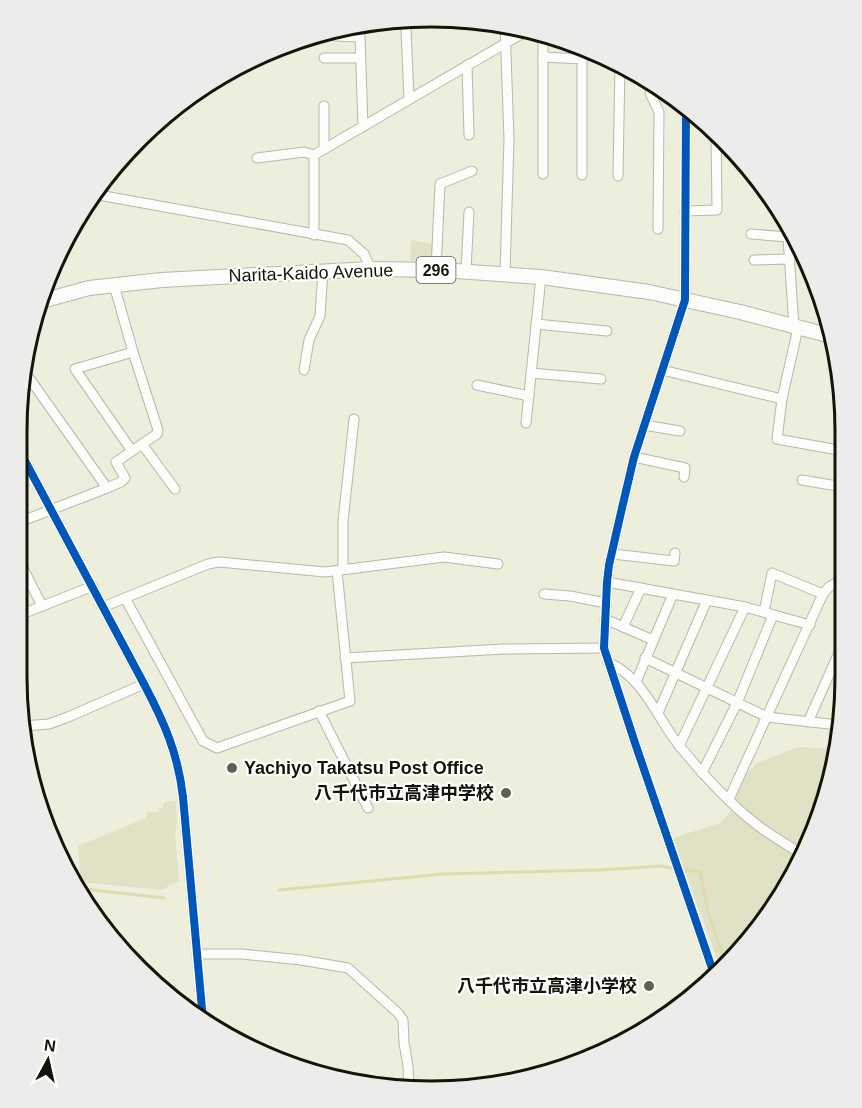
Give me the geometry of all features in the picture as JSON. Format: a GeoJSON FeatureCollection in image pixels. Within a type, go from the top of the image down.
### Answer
{"type":"FeatureCollection","features":[{"type":"Feature","properties":{"kind":"highway","name":"Narita-Kaido Avenue"},"geometry":{"type":"LineString","coordinates":[[49,298],[89,288],[162,280],[371,269],[466,271],[541,277],[649,292],[740,312],[823,334]]}},
{"type":"Feature","properties":{"kind":"street"},"geometry":{"type":"LineString","coordinates":[[407,28],[409,99]]}},
{"type":"Feature","properties":{"kind":"street"},"geometry":{"type":"LineString","coordinates":[[506,34],[509,139],[506,273]]}},
{"type":"Feature","properties":{"kind":"street"},"geometry":{"type":"LineString","coordinates":[[346,36],[360,37],[363,127]]}},
{"type":"Feature","properties":{"kind":"street"},"geometry":{"type":"LineString","coordinates":[[257,158],[304,152],[314,155],[516,36]]}},
{"type":"Feature","properties":{"kind":"street"},"geometry":{"type":"LineString","coordinates":[[543,43],[543,174]]}},
{"type":"Feature","properties":{"kind":"street"},"geometry":{"type":"LineString","coordinates":[[543,57],[582,59],[582,175]]}},
{"type":"Feature","properties":{"kind":"street"},"geometry":{"type":"LineString","coordinates":[[324,58],[360,58]]}},
{"type":"Feature","properties":{"kind":"street"},"geometry":{"type":"LineString","coordinates":[[467,65],[469,135]]}},
{"type":"Feature","properties":{"kind":"street"},"geometry":{"type":"LineString","coordinates":[[618,176],[620,74]]}},
{"type":"Feature","properties":{"kind":"street"},"geometry":{"type":"LineString","coordinates":[[650,92],[659,112],[658,229]]}},
{"type":"Feature","properties":{"kind":"street"},"geometry":{"type":"LineString","coordinates":[[324,106],[324,149]]}},
{"type":"Feature","properties":{"kind":"street"},"geometry":{"type":"LineString","coordinates":[[686,118],[685,300],[634,457],[609,565],[604,648],[712,968]]}},
{"type":"Feature","properties":{"kind":"street"},"geometry":{"type":"LineString","coordinates":[[685,211],[717,210],[716,144]]}},
{"type":"Feature","properties":{"kind":"street"},"geometry":{"type":"LineString","coordinates":[[314,155],[314,235]]}},
{"type":"Feature","properties":{"kind":"street"},"geometry":{"type":"LineString","coordinates":[[436,270],[440,184],[472,171]]}},
{"type":"Feature","properties":{"kind":"street"},"geometry":{"type":"LineString","coordinates":[[103,196],[348,240],[364,254],[371,269]]}},
{"type":"Feature","properties":{"kind":"street"},"geometry":{"type":"LineString","coordinates":[[466,271],[469,212]]}},
{"type":"Feature","properties":{"kind":"street"},"geometry":{"type":"LineString","coordinates":[[751,234],[785,237]]}},
{"type":"Feature","properties":{"kind":"street"},"geometry":{"type":"LineString","coordinates":[[789,244],[796,328],[782,399],[777,439],[835,449]]}},
{"type":"Feature","properties":{"kind":"street"},"geometry":{"type":"LineString","coordinates":[[754,260],[790,259]]}},
{"type":"Feature","properties":{"kind":"street"},"geometry":{"type":"LineString","coordinates":[[304,370],[309,340],[320,316],[323,271]]}},
{"type":"Feature","properties":{"kind":"street"},"geometry":{"type":"LineString","coordinates":[[526,423],[541,277]]}},
{"type":"Feature","properties":{"kind":"street"},"geometry":{"type":"LineString","coordinates":[[27,519],[121,482],[125,478],[116,462],[157,434],[158,430],[114,285]]}},
{"type":"Feature","properties":{"kind":"street"},"geometry":{"type":"LineString","coordinates":[[536,324],[607,331]]}},
{"type":"Feature","properties":{"kind":"street"},"geometry":{"type":"LineString","coordinates":[[132,451],[75,369],[133,352]]}},
{"type":"Feature","properties":{"kind":"street"},"geometry":{"type":"LineString","coordinates":[[662,370],[782,399]]}},
{"type":"Feature","properties":{"kind":"street"},"geometry":{"type":"LineString","coordinates":[[531,373],[601,379]]}},
{"type":"Feature","properties":{"kind":"street"},"geometry":{"type":"LineString","coordinates":[[30,379],[107,488]]}},
{"type":"Feature","properties":{"kind":"street"},"geometry":{"type":"LineString","coordinates":[[477,385],[529,396]]}},
{"type":"Feature","properties":{"kind":"street"},"geometry":{"type":"LineString","coordinates":[[125,598],[203,741],[217,748],[350,701],[340,570],[354,419]]}},
{"type":"Feature","properties":{"kind":"street"},"geometry":{"type":"LineString","coordinates":[[644,425],[680,431]]}},
{"type":"Feature","properties":{"kind":"street"},"geometry":{"type":"LineString","coordinates":[[142,444],[175,489]]}},
{"type":"Feature","properties":{"kind":"street"},"geometry":{"type":"LineString","coordinates":[[634,457],[685,468],[684,477]]}},
{"type":"Feature","properties":{"kind":"street"},"geometry":{"type":"LineString","coordinates":[[27,464],[160,715],[174,751],[181,777],[186,823],[202,1010]]}},
{"type":"Feature","properties":{"kind":"street"},"geometry":{"type":"LineString","coordinates":[[802,480],[835,486]]}},
{"type":"Feature","properties":{"kind":"street"},"geometry":{"type":"LineString","coordinates":[[613,554],[675,561],[675,553]]}},
{"type":"Feature","properties":{"kind":"street"},"geometry":{"type":"LineString","coordinates":[[104,607],[207,564],[219,562],[325,572],[444,557],[498,564]]}},
{"type":"Feature","properties":{"kind":"street"},"geometry":{"type":"LineString","coordinates":[[702,772],[737,704],[769,613],[772,573],[824,594]]}},
{"type":"Feature","properties":{"kind":"street"},"geometry":{"type":"LineString","coordinates":[[27,580],[42,606]]}},
{"type":"Feature","properties":{"kind":"street"},"geometry":{"type":"LineString","coordinates":[[607,582],[745,607],[810,625]]}},
{"type":"Feature","properties":{"kind":"street"},"geometry":{"type":"LineString","coordinates":[[729,799],[824,594],[835,584]]}},
{"type":"Feature","properties":{"kind":"street"},"geometry":{"type":"LineString","coordinates":[[27,612],[93,586]]}},
{"type":"Feature","properties":{"kind":"street"},"geometry":{"type":"LineString","coordinates":[[623,627],[641,588]]}},
{"type":"Feature","properties":{"kind":"street"},"geometry":{"type":"LineString","coordinates":[[543,594],[570,596],[606,603]]}},
{"type":"Feature","properties":{"kind":"street"},"geometry":{"type":"LineString","coordinates":[[636,682],[673,594]]}},
{"type":"Feature","properties":{"kind":"street"},"geometry":{"type":"LineString","coordinates":[[658,713],[707,600]]}},
{"type":"Feature","properties":{"kind":"street"},"geometry":{"type":"LineString","coordinates":[[679,746],[745,607]]}},
{"type":"Feature","properties":{"kind":"street"},"geometry":{"type":"LineString","coordinates":[[605,619],[653,640]]}},
{"type":"Feature","properties":{"kind":"street"},"geometry":{"type":"LineString","coordinates":[[345,658],[504,649],[604,648]]}},
{"type":"Feature","properties":{"kind":"street"},"geometry":{"type":"LineString","coordinates":[[645,658],[767,717],[832,724]]}},
{"type":"Feature","properties":{"kind":"street"},"geometry":{"type":"LineString","coordinates":[[808,722],[835,661]]}},
{"type":"Feature","properties":{"kind":"street"},"geometry":{"type":"LineString","coordinates":[[608,662],[617,666],[636,682],[679,746],[702,772],[764,830],[796,850]]}},
{"type":"Feature","properties":{"kind":"street"},"geometry":{"type":"LineString","coordinates":[[30,725],[48,724],[68,717],[144,684]]}},
{"type":"Feature","properties":{"kind":"street"},"geometry":{"type":"LineString","coordinates":[[319,711],[368,808]]}},
{"type":"Feature","properties":{"kind":"street"},"geometry":{"type":"LineString","coordinates":[[197,954],[242,954],[348,968],[403,1020],[409,1080]]}},
{"type":"Feature","properties":{"kind":"green space"},"geometry":{"type":"Polygon","coordinates":[[[411,240],[436,245],[433,260],[410,261],[411,240]]]}},
{"type":"Feature","properties":{"kind":"green space"},"geometry":{"type":"Polygon","coordinates":[[[798,747],[828,749],[814,807],[797,847],[763,825],[734,798],[744,776],[757,763],[798,747]]]}},
{"type":"Feature","properties":{"kind":"green space"},"geometry":{"type":"Polygon","coordinates":[[[176,801],[175,835],[179,881],[161,890],[83,882],[78,846],[146,818],[148,812],[159,812],[158,808],[163,808],[164,802],[176,801]]]}},
{"type":"Feature","properties":{"kind":"green space"},"geometry":{"type":"Polygon","coordinates":[[[733,809],[761,833],[794,853],[781,879],[752,923],[718,962],[673,838],[720,823],[733,809]]]}},
{"type":"Feature","properties":{"kind":"waterway"},"geometry":{"type":"LineString","coordinates":[[279,890],[443,874],[661,866],[675,869]]}},
{"type":"Feature","properties":{"kind":"waterway"},"geometry":{"type":"LineString","coordinates":[[682,870],[700,872],[709,916],[723,956]]}},
{"type":"Feature","properties":{"kind":"waterway"},"geometry":{"type":"LineString","coordinates":[[88,889],[164,898]]}},
{"type":"Feature","properties":{"kind":"cycle path"},"geometry":{"type":"LineString","coordinates":[[686,118],[685,300],[634,457],[622,508],[609,565],[604,648],[712,968]]}},
{"type":"Feature","properties":{"kind":"cycle path"},"geometry":{"type":"LineString","coordinates":[[27,465],[151,698],[174,752],[183,797],[202,1010]]}},
{"type":"Feature","properties":{"kind":"place","name":"Yachiyo Takatsu Post Office"},"geometry":{"type":"Point","coordinates":[232,768]}},
{"type":"Feature","properties":{"kind":"place","name":"八千代市立高津中学校"},"geometry":{"type":"Point","coordinates":[506,793]}},
{"type":"Feature","properties":{"kind":"place","name":"八千代市立高津小学校"},"geometry":{"type":"Point","coordinates":[649,986]}}]}
